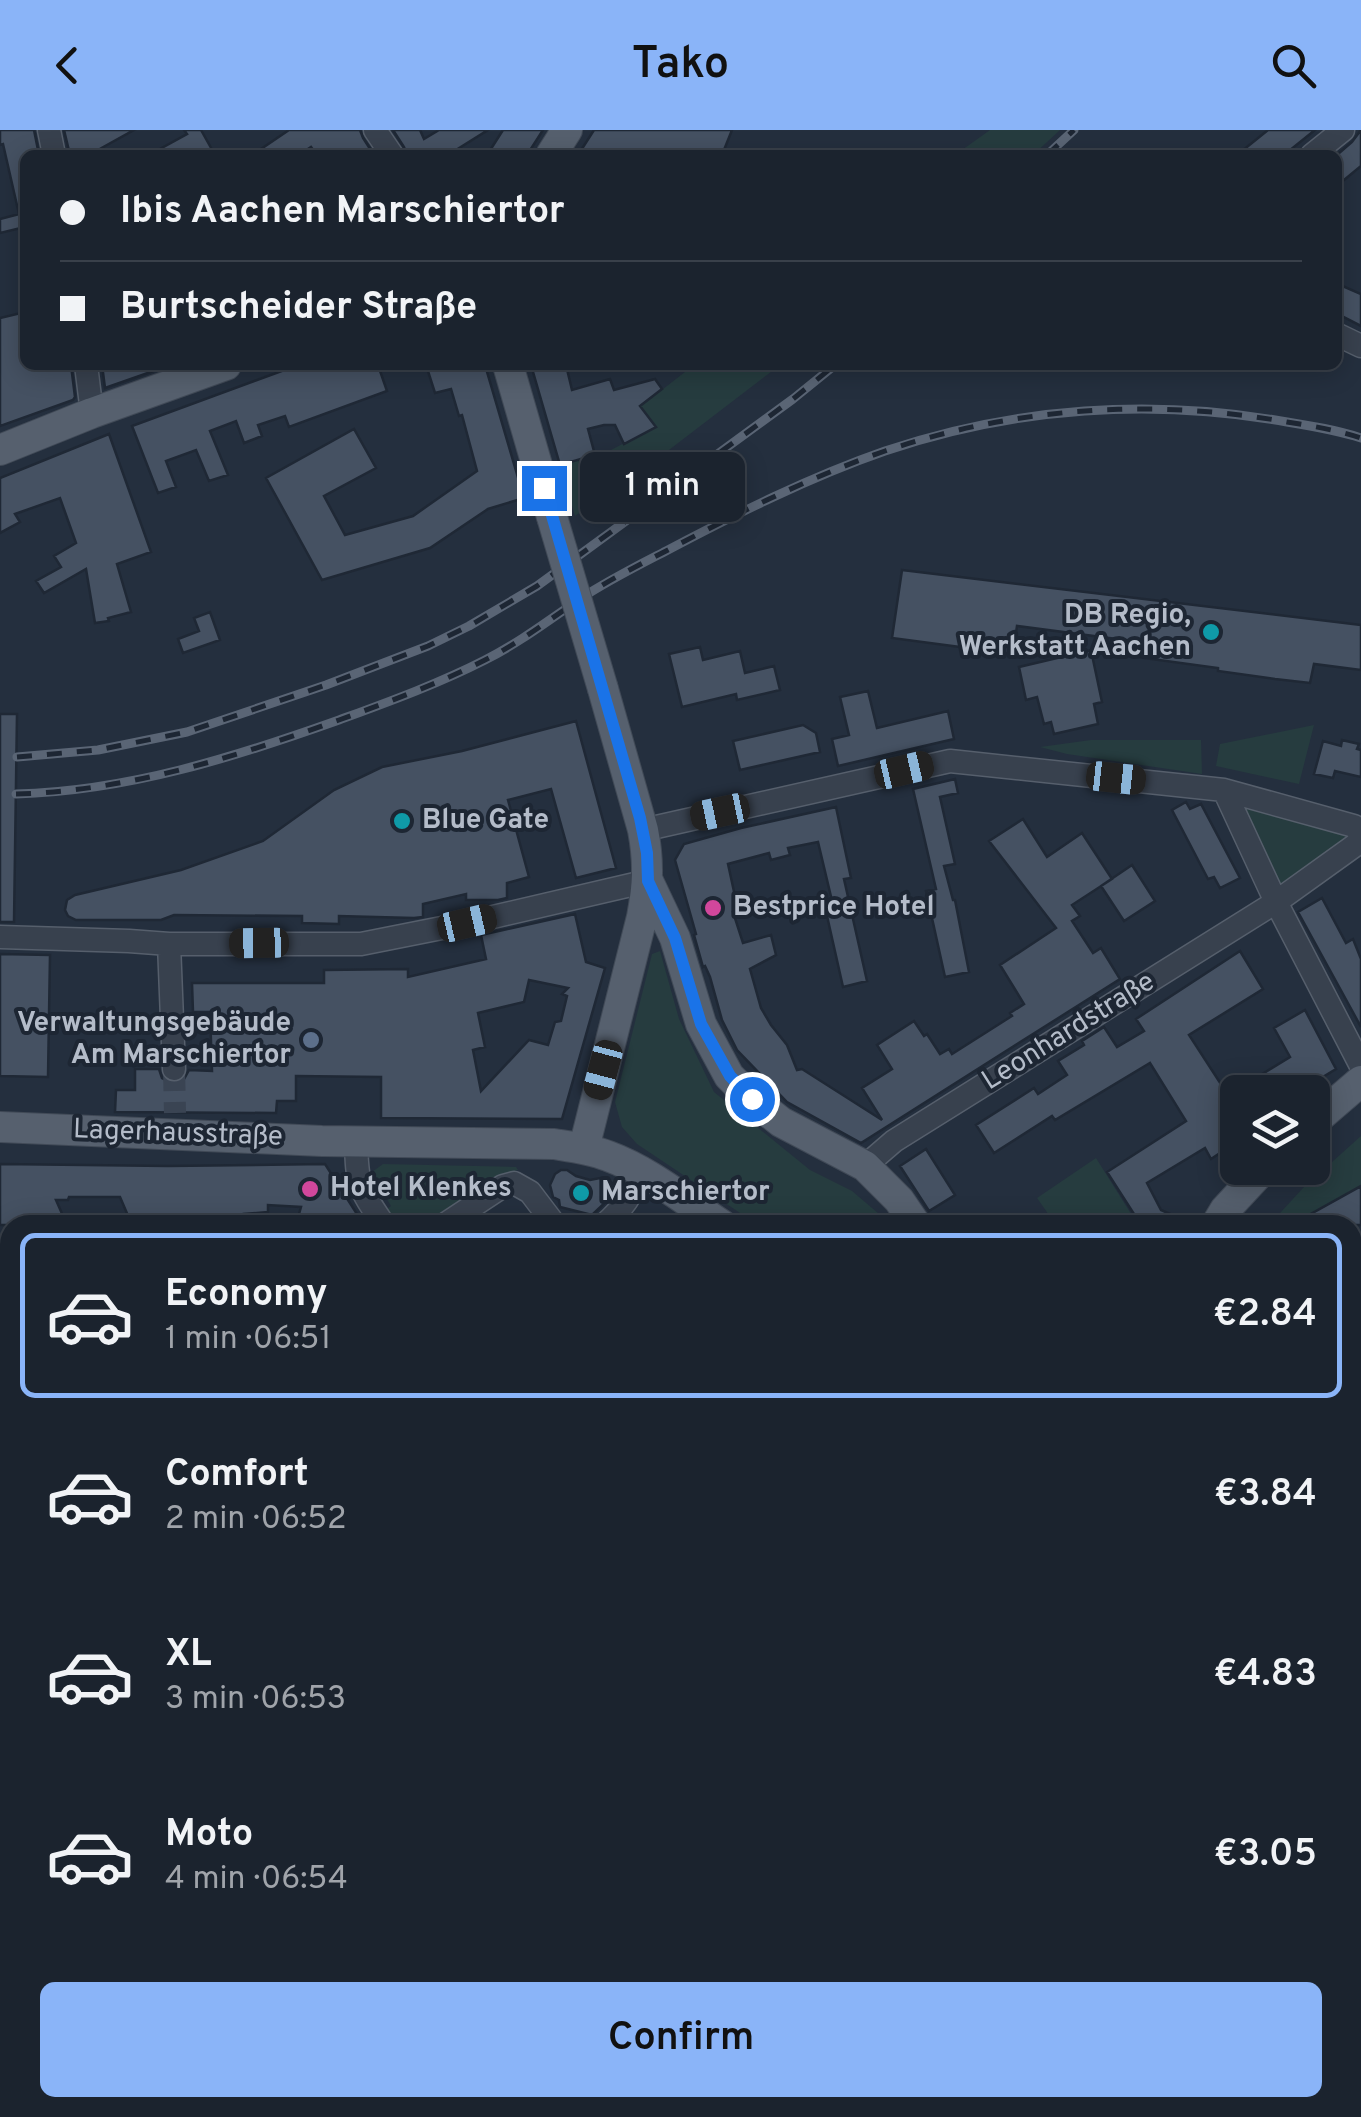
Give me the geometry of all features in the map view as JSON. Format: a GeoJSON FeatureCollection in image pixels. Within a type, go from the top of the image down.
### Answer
{"type":"FeatureCollection","features":[{"type":"Feature","properties":{"kind":"main road"},"geometry":{"type":"LineString","coordinates":[[0,450],[212,370]]}},
{"type":"Feature","properties":{"kind":"main road"},"geometry":{"type":"LineString","coordinates":[[509,370],[647,853],[648,881],[642,917],[584,1148]]}},
{"type":"Feature","properties":{"kind":"main road"},"geometry":{"type":"LineString","coordinates":[[648,881],[675,938],[701,1024],[730,1076],[781,1122],[865,1166],[909,1215]]}},
{"type":"Feature","properties":{"kind":"main road"},"geometry":{"type":"LineString","coordinates":[[1330,1108],[1361,1082]]}},
{"type":"Feature","properties":{"kind":"main road","name":"Lagerhausstraße"},"geometry":{"type":"LineString","coordinates":[[0,1127],[175,1123],[356,1141],[554,1144],[584,1148],[641,1171],[707,1215]]}},
{"type":"Feature","properties":{"kind":"main road"},"geometry":{"type":"LineString","coordinates":[[1223,1215],[1249,1185]]}},
{"type":"Feature","properties":{"kind":"street"},"geometry":{"type":"LineString","coordinates":[[1318,150],[1343,130]]}},
{"type":"Feature","properties":{"kind":"street"},"geometry":{"type":"LineString","coordinates":[[87,370],[92,413]]}},
{"type":"Feature","properties":{"kind":"street"},"geometry":{"type":"LineString","coordinates":[[642,830],[950,761],[1224,790],[1354,826],[1361,838]]}},
{"type":"Feature","properties":{"kind":"street"},"geometry":{"type":"LineString","coordinates":[[1224,790],[1276,902],[1361,1066]]}},
{"type":"Feature","properties":{"kind":"street","name":"Leonhardstraße"},"geometry":{"type":"LineString","coordinates":[[865,1166],[894,1141],[1276,902],[1361,838]]}},
{"type":"Feature","properties":{"kind":"street"},"geometry":{"type":"LineString","coordinates":[[0,937],[169,944],[361,944],[648,881]]}},
{"type":"Feature","properties":{"kind":"street"},"geometry":{"type":"LineString","coordinates":[[169,944],[174,1070]]}},
{"type":"Feature","properties":{"kind":"street"},"geometry":{"type":"LineString","coordinates":[[356,1141],[356,1174],[361,1192],[377,1215]]}},
{"type":"Feature","properties":{"kind":"street"},"geometry":{"type":"LineString","coordinates":[[616,1215],[631,1196],[641,1171]]}},
{"type":"Feature","properties":{"kind":"street"},"geometry":{"type":"LineString","coordinates":[[459,1215],[509,1183],[530,1192],[548,1215]]}},
{"type":"Feature","properties":{"kind":"green space"},"geometry":{"type":"Polygon","coordinates":[[[990,130],[1060,130],[1038,150],[962,150],[990,130]]]}},
{"type":"Feature","properties":{"kind":"green space"},"geometry":{"type":"Polygon","coordinates":[[[688,370],[773,370],[575,516],[560,465],[611,450],[655,427],[640,407],[688,370]]]}},
{"type":"Feature","properties":{"kind":"green space"},"geometry":{"type":"Polygon","coordinates":[[[1314,725],[1299,784],[1216,766],[1220,744],[1314,725]]]}},
{"type":"Feature","properties":{"kind":"green space"},"geometry":{"type":"Polygon","coordinates":[[[1091,740],[1201,740],[1202,774],[1040,747],[1091,740]]]}},
{"type":"Feature","properties":{"kind":"green space"},"geometry":{"type":"Polygon","coordinates":[[[1244,804],[1347,833],[1347,838],[1284,883],[1277,883],[1243,815],[1244,804]]]}},
{"type":"Feature","properties":{"kind":"green space"},"geometry":{"type":"Polygon","coordinates":[[[660,951],[679,1019],[714,1092],[810,1170],[852,1191],[880,1215],[743,1215],[637,1144],[622,1127],[615,1102],[652,954],[660,951]]]}},
{"type":"Feature","properties":{"kind":"green space"},"geometry":{"type":"Polygon","coordinates":[[[1361,1136],[1361,1186],[1308,1215],[1278,1215],[1306,1185],[1330,1185],[1330,1164],[1361,1136]]]}},
{"type":"Feature","properties":{"kind":"green space"},"geometry":{"type":"Polygon","coordinates":[[[1096,1158],[1132,1215],[1049,1215],[1037,1198],[1096,1158]]]}},
{"type":"Feature","properties":{"kind":"green space"},"geometry":{"type":"Polygon","coordinates":[[[383,1164],[518,1170],[501,1174],[437,1215],[390,1215],[387,1209],[391,1206],[380,1187],[375,1189],[372,1172],[383,1164]]]}},
{"type":"Feature","properties":{"kind":"building"},"geometry":{"type":"Polygon","coordinates":[[[0,130],[34,130],[38,150],[20,150],[20,228],[0,233],[0,219],[19,214],[3,144],[0,145],[0,130]]]}},
{"type":"Feature","properties":{"kind":"building"},"geometry":{"type":"Polygon","coordinates":[[[64,130],[134,130],[98,150],[69,150],[64,130]]]}},
{"type":"Feature","properties":{"kind":"building"},"geometry":{"type":"Polygon","coordinates":[[[184,130],[201,130],[212,150],[158,150],[187,134],[184,130]]]}},
{"type":"Feature","properties":{"kind":"building"},"geometry":{"type":"Polygon","coordinates":[[[289,130],[360,130],[371,150],[311,147],[259,150],[289,130]]]}},
{"type":"Feature","properties":{"kind":"building"},"geometry":{"type":"Polygon","coordinates":[[[393,130],[420,130],[424,139],[439,130],[488,130],[456,150],[404,147],[393,130]]]}},
{"type":"Feature","properties":{"kind":"building"},"geometry":{"type":"Polygon","coordinates":[[[503,130],[543,130],[530,150],[490,150],[503,130]]]}},
{"type":"Feature","properties":{"kind":"building"},"geometry":{"type":"Polygon","coordinates":[[[594,130],[732,130],[724,150],[581,150],[594,130]]]}},
{"type":"Feature","properties":{"kind":"building"},"geometry":{"type":"Polygon","coordinates":[[[1268,130],[1315,130],[1290,150],[1243,150],[1268,130]]]}},
{"type":"Feature","properties":{"kind":"building"},"geometry":{"type":"Polygon","coordinates":[[[1361,130],[1361,166],[1342,182],[1342,151],[1361,130]]]}},
{"type":"Feature","properties":{"kind":"building"},"geometry":{"type":"Polygon","coordinates":[[[1342,286],[1361,294],[1361,326],[1342,316],[1342,286]]]}},
{"type":"Feature","properties":{"kind":"building"},"geometry":{"type":"Polygon","coordinates":[[[20,313],[20,370],[72,370],[73,400],[0,426],[0,318],[20,313]]]}},
{"type":"Feature","properties":{"kind":"building"},"geometry":{"type":"Polygon","coordinates":[[[103,370],[156,370],[105,388],[103,370]]]}},
{"type":"Feature","properties":{"kind":"building"},"geometry":{"type":"Polygon","coordinates":[[[284,370],[380,370],[387,391],[289,427],[285,416],[258,425],[262,436],[244,443],[236,421],[210,431],[228,475],[209,481],[196,450],[166,461],[176,487],[158,493],[132,426],[284,370]]]}},
{"type":"Feature","properties":{"kind":"building"},"geometry":{"type":"Polygon","coordinates":[[[428,370],[486,370],[524,498],[488,509],[430,548],[322,580],[266,478],[354,429],[376,468],[324,496],[345,535],[413,516],[477,471],[451,389],[435,393],[428,370]]]}},
{"type":"Feature","properties":{"kind":"building"},"geometry":{"type":"Polygon","coordinates":[[[532,370],[567,370],[572,390],[610,379],[614,390],[655,379],[662,389],[640,406],[656,427],[624,444],[615,425],[588,429],[595,455],[560,465],[532,370]]]}},
{"type":"Feature","properties":{"kind":"building"},"geometry":{"type":"Polygon","coordinates":[[[109,434],[151,552],[117,564],[131,612],[95,623],[86,569],[44,593],[36,581],[61,567],[54,556],[76,543],[60,498],[15,514],[20,522],[0,533],[0,478],[109,434]]]}},
{"type":"Feature","properties":{"kind":"building","name":"DB Regio, Werkstatt Aachen"},"geometry":{"type":"Polygon","coordinates":[[[902,570],[1361,625],[1361,670],[1314,664],[1310,683],[1275,679],[1093,651],[1132,641],[1017,626],[1013,654],[892,638],[902,570]]]}},
{"type":"Feature","properties":{"kind":"building"},"geometry":{"type":"Polygon","coordinates":[[[210,612],[220,640],[183,653],[178,639],[199,631],[194,618],[210,612]]]}},
{"type":"Feature","properties":{"kind":"building"},"geometry":{"type":"Polygon","coordinates":[[[700,647],[703,660],[740,651],[745,673],[774,666],[780,690],[737,700],[736,694],[682,707],[669,654],[700,647]]]}},
{"type":"Feature","properties":{"kind":"building"},"geometry":{"type":"Polygon","coordinates":[[[1091,650],[1102,702],[1094,704],[1098,724],[1054,734],[1051,722],[1044,724],[1037,697],[1026,700],[1019,667],[1091,650]]]}},
{"type":"Feature","properties":{"kind":"building"},"geometry":{"type":"Polygon","coordinates":[[[868,691],[877,728],[948,711],[954,739],[838,766],[832,739],[849,735],[840,697],[868,691]]]}},
{"type":"Feature","properties":{"kind":"building"},"geometry":{"type":"Polygon","coordinates":[[[0,714],[17,714],[14,922],[0,922],[0,714]]]}},
{"type":"Feature","properties":{"kind":"building","name":"Blue Gate"},"geometry":{"type":"Polygon","coordinates":[[[576,721],[616,868],[576,878],[551,789],[508,800],[529,877],[507,883],[507,898],[466,900],[466,894],[423,904],[423,917],[339,916],[339,924],[302,923],[302,916],[174,915],[161,920],[76,920],[65,910],[67,900],[75,895],[181,870],[263,841],[334,790],[382,767],[576,721]]]}},
{"type":"Feature","properties":{"kind":"building"},"geometry":{"type":"Polygon","coordinates":[[[803,725],[816,733],[820,752],[740,770],[733,741],[803,725]]]}},
{"type":"Feature","properties":{"kind":"building"},"geometry":{"type":"Polygon","coordinates":[[[1342,740],[1359,744],[1361,777],[1335,771],[1333,778],[1314,774],[1323,741],[1341,746],[1342,740]]]}},
{"type":"Feature","properties":{"kind":"building"},"geometry":{"type":"Polygon","coordinates":[[[955,779],[958,793],[940,797],[955,864],[944,866],[969,972],[945,977],[926,891],[936,889],[913,789],[955,779]]]}},
{"type":"Feature","properties":{"kind":"building"},"geometry":{"type":"Polygon","coordinates":[[[1186,802],[1190,809],[1201,804],[1240,878],[1220,888],[1214,877],[1208,879],[1172,810],[1186,802]]]}},
{"type":"Feature","properties":{"kind":"building"},"geometry":{"type":"Polygon","coordinates":[[[836,807],[851,878],[844,879],[867,981],[843,987],[825,907],[833,905],[818,842],[788,848],[790,855],[771,860],[769,853],[728,864],[738,910],[733,912],[743,943],[771,935],[776,955],[750,969],[761,1008],[787,1045],[797,1070],[802,1069],[882,1120],[862,1088],[892,1069],[877,1045],[914,1021],[940,1054],[949,1049],[952,1054],[1012,1016],[1010,1013],[1024,1004],[1000,965],[1056,928],[989,841],[1023,819],[1047,857],[1082,833],[1112,879],[1072,905],[1080,916],[1072,921],[1093,953],[1101,948],[1120,979],[861,1143],[787,1102],[737,1050],[703,967],[675,860],[684,844],[836,807]]]}},
{"type":"Feature","properties":{"kind":"building"},"geometry":{"type":"Polygon","coordinates":[[[1132,865],[1155,901],[1124,921],[1101,886],[1132,865]]]}},
{"type":"Feature","properties":{"kind":"building"},"geometry":{"type":"Polygon","coordinates":[[[1322,898],[1346,943],[1353,939],[1361,959],[1361,1027],[1298,912],[1322,898]]]}},
{"type":"Feature","properties":{"kind":"building"},"geometry":{"type":"Polygon","coordinates":[[[575,914],[586,962],[605,968],[562,1119],[381,1118],[381,1077],[296,1076],[296,1101],[277,1101],[276,1113],[115,1112],[116,1090],[135,1090],[135,1069],[159,1069],[162,1078],[174,1084],[183,1081],[189,1070],[212,1071],[210,1012],[193,1012],[192,983],[324,983],[324,970],[408,969],[408,977],[486,959],[481,935],[575,914]],[[529,980],[524,1002],[478,1013],[485,1047],[473,1050],[481,1091],[529,1040],[548,1045],[555,1022],[561,1021],[567,996],[562,994],[568,988],[529,980]]]}},
{"type":"Feature","properties":{"kind":"building"},"geometry":{"type":"Polygon","coordinates":[[[1240,951],[1263,989],[1189,1035],[1220,1083],[1220,1153],[1211,1159],[1205,1148],[1147,1183],[1161,1210],[1172,1215],[1135,1215],[1107,1172],[1186,1121],[1150,1063],[1055,1120],[1052,1116],[994,1153],[976,1125],[1034,1088],[1038,1094],[1067,1075],[1058,1061],[1104,1027],[1117,1047],[1144,1031],[1136,1019],[1240,951]]]}},
{"type":"Feature","properties":{"kind":"building"},"geometry":{"type":"Polygon","coordinates":[[[0,954],[50,955],[48,1077],[0,1076],[0,954]]]}},
{"type":"Feature","properties":{"kind":"building"},"geometry":{"type":"Polygon","coordinates":[[[1305,1010],[1336,1069],[1326,1075],[1261,1075],[1290,1057],[1274,1028],[1305,1010]]]}},
{"type":"Feature","properties":{"kind":"building"},"geometry":{"type":"Polygon","coordinates":[[[926,1149],[955,1195],[929,1211],[900,1166],[926,1149]]]}},
{"type":"Feature","properties":{"kind":"building"},"geometry":{"type":"Polygon","coordinates":[[[0,1164],[325,1164],[358,1215],[299,1215],[301,1207],[268,1205],[268,1212],[244,1215],[128,1215],[120,1197],[69,1197],[56,1200],[63,1215],[0,1215],[0,1164]]]}},
{"type":"Feature","properties":{"kind":"building","name":"Marschiertor"},"geometry":{"type":"Polygon","coordinates":[[[561,1170],[590,1180],[600,1178],[608,1186],[610,1198],[592,1215],[560,1207],[550,1185],[561,1170]]]}},
{"type":"Feature","properties":{"kind":"building"},"geometry":{"type":"Polygon","coordinates":[[[1361,1186],[1361,1215],[1309,1215],[1361,1186]]]}},
{"type":"Feature","properties":{"kind":"tunnel"},"geometry":{"type":"LineString","coordinates":[[174,1069],[175,1113]]}},
{"type":"Feature","properties":{"kind":"railway"},"geometry":{"type":"LineString","coordinates":[[1052,150],[1074,130]]}},
{"type":"Feature","properties":{"kind":"railway"},"geometry":{"type":"LineString","coordinates":[[17,757],[98,750],[187,732],[428,646],[537,586],[829,370]]}},
{"type":"Feature","properties":{"kind":"railway"},"geometry":{"type":"LineString","coordinates":[[16,794],[99,786],[180,770],[260,747],[394,699],[498,653],[611,580],[746,510],[857,461],[934,436],[1034,416],[1135,409],[1237,415],[1361,438]]}},
{"type":"Feature","properties":{"kind":"place","name":"DB Regio, Werkstatt Aachen"},"geometry":{"type":"Point","coordinates":[1211,632]}},
{"type":"Feature","properties":{"kind":"place","name":"Blue Gate"},"geometry":{"type":"Point","coordinates":[402,821]}},
{"type":"Feature","properties":{"kind":"place","name":"Bestprice Hotel"},"geometry":{"type":"Point","coordinates":[713,908]}},
{"type":"Feature","properties":{"kind":"place","name":"Verwaltungsgebäude Am Marschiertor"},"geometry":{"type":"Point","coordinates":[311,1040]}},
{"type":"Feature","properties":{"kind":"place","name":"Hotel Klenkes"},"geometry":{"type":"Point","coordinates":[310,1189]}},
{"type":"Feature","properties":{"kind":"place","name":"Marschiertor"},"geometry":{"type":"Point","coordinates":[581,1193]}},
{"type":"Feature","properties":{"kind":"route"},"geometry":{"type":"LineString","coordinates":[[544,488],[640,818],[648,881],[675,938],[701,1024],[730,1076],[752,1099]]}}]}
